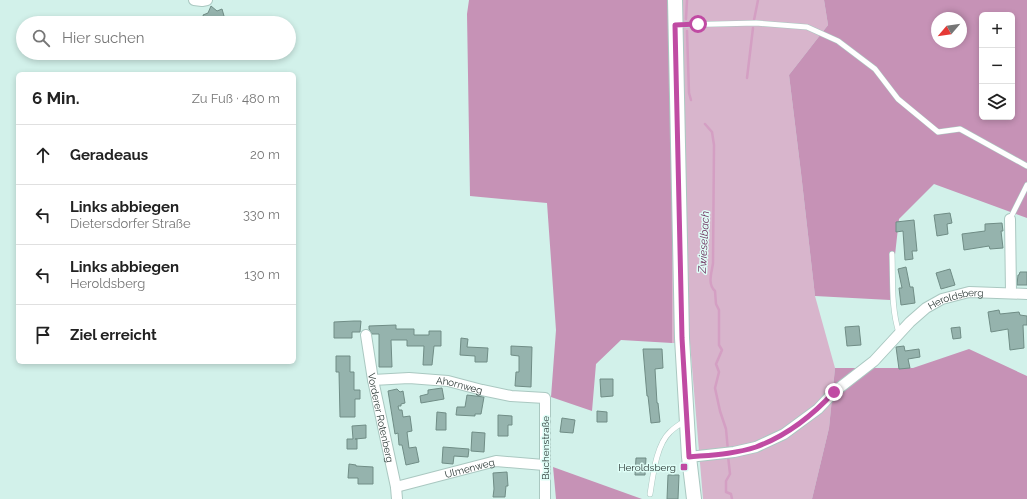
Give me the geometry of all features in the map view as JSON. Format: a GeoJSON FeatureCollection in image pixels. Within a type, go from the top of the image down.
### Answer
{"type":"FeatureCollection","features":[{"type":"Feature","properties":{"kind":"street"},"geometry":{"type":"LineString","coordinates":[[194,0],[207,0]]}},
{"type":"Feature","properties":{"kind":"street"},"geometry":{"type":"LineString","coordinates":[[675,0],[682,338],[686,420],[694,499]]}},
{"type":"Feature","properties":{"kind":"street"},"geometry":{"type":"LineString","coordinates":[[1010,218],[1011,293]]}},
{"type":"Feature","properties":{"kind":"street","name":"Heroldsberg"},"geometry":{"type":"LineString","coordinates":[[689,457],[722,454],[756,447],[784,434],[818,410],[834,392],[874,361],[910,322],[926,308],[942,299],[969,292],[1027,294]]}},
{"type":"Feature","properties":{"kind":"street","name":"Vorderer Rotenberg"},"geometry":{"type":"LineString","coordinates":[[366,335],[373,380],[396,487],[397,499]]}},
{"type":"Feature","properties":{"kind":"street","name":"Ahornweg"},"geometry":{"type":"LineString","coordinates":[[373,380],[409,378],[448,381],[511,396],[545,398]]}},
{"type":"Feature","properties":{"kind":"street","name":"Buchenstraße"},"geometry":{"type":"LineString","coordinates":[[545,398],[545,499]]}},
{"type":"Feature","properties":{"kind":"street","name":"Ulmenweg"},"geometry":{"type":"LineString","coordinates":[[396,487],[496,461],[544,465]]}},
{"type":"Feature","properties":{"kind":"lane"},"geometry":{"type":"LineString","coordinates":[[675,25],[756,23],[807,27],[838,41],[875,68],[898,99],[938,132],[960,129],[1027,166]]}},
{"type":"Feature","properties":{"kind":"lane"},"geometry":{"type":"LineString","coordinates":[[1010,218],[1027,185]]}},
{"type":"Feature","properties":{"kind":"lane"},"geometry":{"type":"LineString","coordinates":[[892,254],[893,307],[899,333]]}},
{"type":"Feature","properties":{"kind":"lane"},"geometry":{"type":"LineString","coordinates":[[650,494],[653,473],[659,450],[669,432],[686,420]]}},
{"type":"Feature","properties":{"kind":"shaded area"},"geometry":{"type":"Polygon","coordinates":[[[469,0],[672,0],[672,343],[621,340],[596,364],[592,411],[551,397],[556,330],[547,203],[470,196],[467,14],[469,0]]]}},
{"type":"Feature","properties":{"kind":"shaded area"},"geometry":{"type":"Polygon","coordinates":[[[672,0],[824,0],[828,25],[789,75],[815,296],[835,368],[829,428],[812,499],[703,499],[690,343],[672,343],[672,0]]]}},
{"type":"Feature","properties":{"kind":"shaded area"},"geometry":{"type":"Polygon","coordinates":[[[824,0],[1027,0],[1027,218],[934,184],[899,219],[890,300],[815,296],[789,75],[828,25],[824,0]]]}},
{"type":"Feature","properties":{"kind":"shaded area"},"geometry":{"type":"Polygon","coordinates":[[[969,349],[1027,376],[1027,499],[812,499],[829,428],[835,368],[913,368],[969,349]]]}},
{"type":"Feature","properties":{"kind":"shaded area"},"geometry":{"type":"Polygon","coordinates":[[[553,467],[642,499],[556,499],[553,467]]]}},
{"type":"Feature","properties":{"kind":"building"},"geometry":{"type":"Polygon","coordinates":[[[211,6],[217,11],[222,9],[224,16],[203,16],[208,13],[211,6]]]}},
{"type":"Feature","properties":{"kind":"building"},"geometry":{"type":"Polygon","coordinates":[[[950,213],[952,223],[947,224],[948,234],[937,236],[934,215],[950,213]]]}},
{"type":"Feature","properties":{"kind":"building"},"geometry":{"type":"Polygon","coordinates":[[[914,220],[917,251],[912,251],[913,259],[905,260],[903,231],[896,232],[896,222],[914,220]]]}},
{"type":"Feature","properties":{"kind":"building"},"geometry":{"type":"Polygon","coordinates":[[[1002,223],[1003,231],[1001,231],[1003,248],[990,249],[989,246],[964,250],[962,234],[985,231],[985,224],[1002,223]]]}},
{"type":"Feature","properties":{"kind":"building"},"geometry":{"type":"Polygon","coordinates":[[[906,267],[910,287],[913,287],[915,303],[901,305],[899,288],[902,288],[898,269],[906,267]]]}},
{"type":"Feature","properties":{"kind":"building"},"geometry":{"type":"Polygon","coordinates":[[[950,269],[955,285],[941,289],[936,273],[950,269]]]}},
{"type":"Feature","properties":{"kind":"building"},"geometry":{"type":"Polygon","coordinates":[[[1020,272],[1027,272],[1027,285],[1017,285],[1018,275],[1020,272]]]}},
{"type":"Feature","properties":{"kind":"building"},"geometry":{"type":"Polygon","coordinates":[[[999,310],[1000,314],[1019,312],[1020,315],[1027,316],[1027,325],[1023,325],[1024,348],[1010,350],[1008,329],[991,332],[988,312],[999,310]]]}},
{"type":"Feature","properties":{"kind":"building"},"geometry":{"type":"Polygon","coordinates":[[[361,321],[360,332],[352,332],[352,338],[334,338],[334,322],[361,321]]]}},
{"type":"Feature","properties":{"kind":"building"},"geometry":{"type":"Polygon","coordinates":[[[396,325],[396,329],[414,329],[414,335],[429,335],[429,331],[441,331],[441,346],[434,346],[432,365],[423,365],[424,346],[407,346],[407,340],[391,340],[392,367],[379,367],[379,334],[372,334],[369,326],[396,325]]]}},
{"type":"Feature","properties":{"kind":"building"},"geometry":{"type":"Polygon","coordinates":[[[859,326],[861,345],[847,346],[845,327],[859,326]]]}},
{"type":"Feature","properties":{"kind":"building"},"geometry":{"type":"Polygon","coordinates":[[[960,327],[961,338],[953,339],[951,328],[960,327]]]}},
{"type":"Feature","properties":{"kind":"building"},"geometry":{"type":"Polygon","coordinates":[[[461,338],[468,339],[467,347],[488,348],[487,362],[475,362],[475,356],[460,355],[461,338]]]}},
{"type":"Feature","properties":{"kind":"building"},"geometry":{"type":"Polygon","coordinates":[[[511,346],[532,347],[531,387],[515,386],[516,372],[519,372],[519,356],[511,355],[511,346]]]}},
{"type":"Feature","properties":{"kind":"building"},"geometry":{"type":"Polygon","coordinates":[[[904,346],[905,351],[919,349],[920,357],[908,359],[910,368],[899,369],[896,347],[904,346]]]}},
{"type":"Feature","properties":{"kind":"building"},"geometry":{"type":"Polygon","coordinates":[[[643,349],[662,349],[663,368],[655,369],[657,403],[660,422],[651,423],[643,349]]]}},
{"type":"Feature","properties":{"kind":"building"},"geometry":{"type":"Polygon","coordinates":[[[336,356],[350,356],[350,372],[354,372],[354,390],[360,390],[360,399],[355,399],[355,417],[340,417],[339,372],[336,372],[336,356]]]}},
{"type":"Feature","properties":{"kind":"building"},"geometry":{"type":"Polygon","coordinates":[[[600,379],[613,379],[613,396],[601,397],[600,379]]]}},
{"type":"Feature","properties":{"kind":"building"},"geometry":{"type":"Polygon","coordinates":[[[442,388],[444,399],[421,403],[420,396],[428,394],[428,390],[442,388]]]}},
{"type":"Feature","properties":{"kind":"building"},"geometry":{"type":"Polygon","coordinates":[[[397,389],[400,392],[403,391],[405,403],[398,406],[399,410],[402,410],[403,417],[410,416],[412,431],[407,432],[409,448],[416,447],[419,462],[406,465],[402,445],[399,445],[398,433],[395,434],[388,391],[397,389]]]}},
{"type":"Feature","properties":{"kind":"building"},"geometry":{"type":"Polygon","coordinates":[[[467,395],[484,397],[481,414],[475,414],[475,416],[456,415],[457,407],[465,407],[467,395]]]}},
{"type":"Feature","properties":{"kind":"building"},"geometry":{"type":"Polygon","coordinates":[[[597,411],[607,412],[607,422],[597,422],[597,411]]]}},
{"type":"Feature","properties":{"kind":"building"},"geometry":{"type":"Polygon","coordinates":[[[437,412],[446,413],[446,430],[436,430],[437,412]]]}},
{"type":"Feature","properties":{"kind":"building"},"geometry":{"type":"Polygon","coordinates":[[[498,415],[512,416],[512,425],[508,425],[508,436],[498,436],[498,415]]]}},
{"type":"Feature","properties":{"kind":"building"},"geometry":{"type":"Polygon","coordinates":[[[562,418],[575,420],[573,433],[560,432],[562,418]]]}},
{"type":"Feature","properties":{"kind":"building"},"geometry":{"type":"Polygon","coordinates":[[[366,425],[366,438],[355,439],[357,439],[357,449],[347,449],[347,439],[353,439],[352,426],[366,425]]]}},
{"type":"Feature","properties":{"kind":"building"},"geometry":{"type":"Polygon","coordinates":[[[472,432],[485,433],[484,452],[471,451],[472,432]]]}},
{"type":"Feature","properties":{"kind":"building"},"geometry":{"type":"Polygon","coordinates":[[[443,447],[469,449],[468,457],[454,456],[453,464],[442,463],[443,447]]]}},
{"type":"Feature","properties":{"kind":"building"},"geometry":{"type":"Polygon","coordinates":[[[636,458],[646,458],[645,475],[635,475],[636,458]]]}},
{"type":"Feature","properties":{"kind":"building"},"geometry":{"type":"Polygon","coordinates":[[[349,464],[373,467],[373,484],[358,484],[358,478],[348,478],[349,464]]]}},
{"type":"Feature","properties":{"kind":"building"},"geometry":{"type":"Polygon","coordinates":[[[507,472],[508,486],[506,486],[505,497],[493,497],[493,473],[507,472]]]}},
{"type":"Feature","properties":{"kind":"building"},"geometry":{"type":"Polygon","coordinates":[[[668,475],[679,475],[678,499],[667,499],[668,475]]]}},
{"type":"Feature","properties":{"kind":"waterway","name":"Zwieselbach"},"geometry":{"type":"LineString","coordinates":[[686,19],[687,0]]}},
{"type":"Feature","properties":{"kind":"waterway"},"geometry":{"type":"LineString","coordinates":[[754,20],[758,0]]}},
{"type":"Feature","properties":{"kind":"waterway"},"geometry":{"type":"LineString","coordinates":[[747,78],[753,28]]}},
{"type":"Feature","properties":{"kind":"waterway","name":"Zwieselbach"},"geometry":{"type":"LineString","coordinates":[[687,31],[689,93],[691,100]]}},
{"type":"Feature","properties":{"kind":"waterway","name":"Zwieselbach"},"geometry":{"type":"LineString","coordinates":[[705,124],[712,132],[714,145],[713,263],[711,285],[715,291],[716,304],[719,310],[719,345],[722,350],[716,364],[719,372],[715,388],[726,429],[728,451]]}},
{"type":"Feature","properties":{"kind":"waterway","name":"Zwieselbach"},"geometry":{"type":"LineString","coordinates":[[728,456],[730,474],[726,481],[726,492],[731,494],[732,499]]}},
{"type":"Feature","properties":{"kind":"place","name":"Heroldsberg"},"geometry":{"type":"Point","coordinates":[684,467]}},
{"type":"Feature","properties":{"kind":"route"},"geometry":{"type":"LineString","coordinates":[[698,24],[675,25],[682,338],[689,457],[734,452],[756,447],[784,434],[818,410],[834,392]]}}]}
